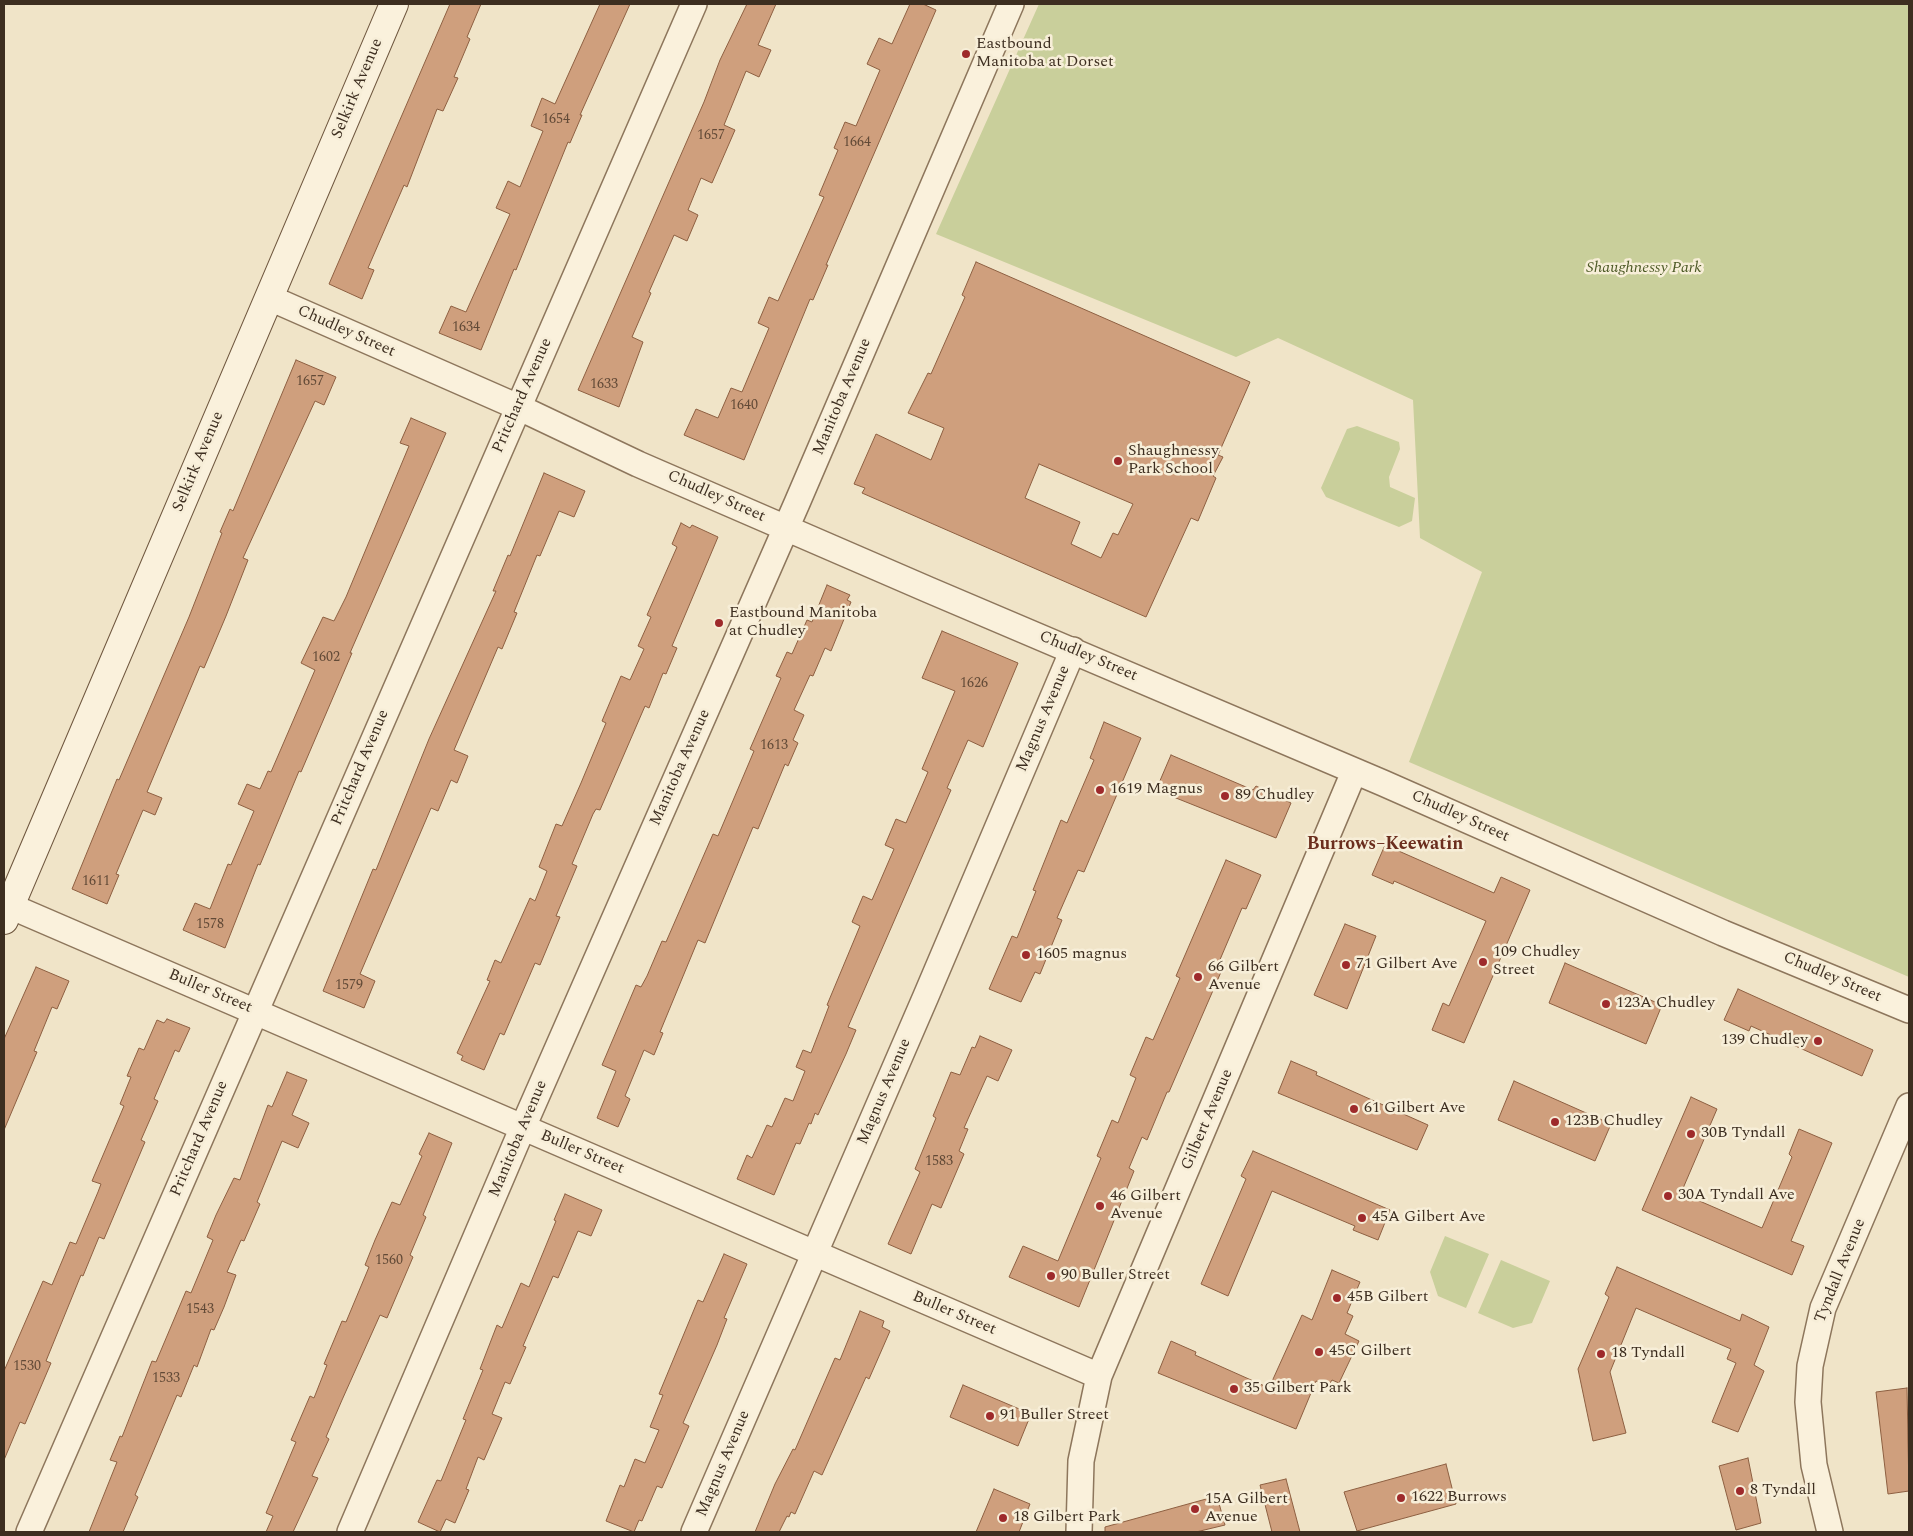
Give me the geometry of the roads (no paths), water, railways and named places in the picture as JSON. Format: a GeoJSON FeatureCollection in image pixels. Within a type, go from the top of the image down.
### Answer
{"type":"FeatureCollection","features":[{"type":"Feature","properties":{"kind":"street","name":"Selkirk Avenue"},"geometry":{"type":"LineString","coordinates":[[7,913],[394,4]]}},
{"type":"Feature","properties":{"kind":"street","name":"Pritchard Avenue"},"geometry":{"type":"LineString","coordinates":[[29,1532],[694,4]]}},
{"type":"Feature","properties":{"kind":"street","name":"Manitoba Avenue"},"geometry":{"type":"LineString","coordinates":[[350,1532],[523,1127],[786,528],[1011,4]]}},
{"type":"Feature","properties":{"kind":"street","name":"Chudley Street"},"geometry":{"type":"LineString","coordinates":[[270,298],[518,407],[638,464],[1383,783],[1714,929],[1909,1010]]}},
{"type":"Feature","properties":{"kind":"street","name":"Magnus Avenue"},"geometry":{"type":"LineString","coordinates":[[694,1532],[1073,650]]}},
{"type":"Feature","properties":{"kind":"street","name":"Gilbert Avenue"},"geometry":{"type":"LineString","coordinates":[[1079,1532],[1078,1504],[1081,1461],[1100,1376],[1354,772]]}},
{"type":"Feature","properties":{"kind":"street","name":"Buller Street"},"geometry":{"type":"LineString","coordinates":[[7,913],[255,1012],[1100,1376]]}},
{"type":"Feature","properties":{"kind":"street","name":"Tyndall Avenue"},"geometry":{"type":"LineString","coordinates":[[1830,1532],[1820,1496],[1811,1446],[1808,1402],[1810,1366],[1824,1308],[1909,1106]]}},
{"type":"Feature","properties":{"kind":"place","name":"Eastbound Manitoba at Dorset"},"geometry":{"type":"Point","coordinates":[966,54]}},
{"type":"Feature","properties":{"kind":"place","name":"Shaughnessy Park School"},"geometry":{"type":"Point","coordinates":[1118,461]}},
{"type":"Feature","properties":{"kind":"place","name":"Eastbound Manitoba at Chudley"},"geometry":{"type":"Point","coordinates":[719,623]}},
{"type":"Feature","properties":{"kind":"place","name":"1619 Magnus"},"geometry":{"type":"Point","coordinates":[1100,790]}},
{"type":"Feature","properties":{"kind":"place","name":"89 Chudley"},"geometry":{"type":"Point","coordinates":[1225,796]}},
{"type":"Feature","properties":{"kind":"place","name":"1605 magnus"},"geometry":{"type":"Point","coordinates":[1026,955]}},
{"type":"Feature","properties":{"kind":"place","name":"109 Chudley Street"},"geometry":{"type":"Point","coordinates":[1483,962]}},
{"type":"Feature","properties":{"kind":"place","name":"71 Gilbert Ave"},"geometry":{"type":"Point","coordinates":[1346,965]}},
{"type":"Feature","properties":{"kind":"place","name":"66 Gilbert Avenue"},"geometry":{"type":"Point","coordinates":[1198,977]}},
{"type":"Feature","properties":{"kind":"place","name":"123A Chudley"},"geometry":{"type":"Point","coordinates":[1606,1004]}},
{"type":"Feature","properties":{"kind":"place","name":"139 Chudley"},"geometry":{"type":"Point","coordinates":[1818,1041]}},
{"type":"Feature","properties":{"kind":"place","name":"61 Gilbert Ave"},"geometry":{"type":"Point","coordinates":[1354,1109]}},
{"type":"Feature","properties":{"kind":"place","name":"123B Chudley"},"geometry":{"type":"Point","coordinates":[1555,1122]}},
{"type":"Feature","properties":{"kind":"place","name":"30B Tyndall"},"geometry":{"type":"Point","coordinates":[1691,1134]}},
{"type":"Feature","properties":{"kind":"place","name":"30A Tyndall Ave"},"geometry":{"type":"Point","coordinates":[1668,1196]}},
{"type":"Feature","properties":{"kind":"place","name":"46 Gilbert Avenue"},"geometry":{"type":"Point","coordinates":[1100,1206]}},
{"type":"Feature","properties":{"kind":"place","name":"45A Gilbert Ave"},"geometry":{"type":"Point","coordinates":[1362,1218]}},
{"type":"Feature","properties":{"kind":"place","name":"90 Buller Street"},"geometry":{"type":"Point","coordinates":[1051,1276]}},
{"type":"Feature","properties":{"kind":"place","name":"45B Gilbert"},"geometry":{"type":"Point","coordinates":[1337,1298]}},
{"type":"Feature","properties":{"kind":"place","name":"45C Gilbert"},"geometry":{"type":"Point","coordinates":[1319,1352]}},
{"type":"Feature","properties":{"kind":"place","name":"18 Tyndall"},"geometry":{"type":"Point","coordinates":[1601,1354]}},
{"type":"Feature","properties":{"kind":"place","name":"35 Gilbert Park"},"geometry":{"type":"Point","coordinates":[1234,1389]}},
{"type":"Feature","properties":{"kind":"place","name":"91 Buller Street"},"geometry":{"type":"Point","coordinates":[990,1416]}},
{"type":"Feature","properties":{"kind":"place","name":"8 Tyndall"},"geometry":{"type":"Point","coordinates":[1740,1491]}},
{"type":"Feature","properties":{"kind":"place","name":"1622 Burrows"},"geometry":{"type":"Point","coordinates":[1401,1498]}},
{"type":"Feature","properties":{"kind":"place","name":"15A Gilbert Avenue"},"geometry":{"type":"Point","coordinates":[1195,1509]}},
{"type":"Feature","properties":{"kind":"place","name":"18 Gilbert Park"},"geometry":{"type":"Point","coordinates":[1003,1518]}},
{"type":"Feature","properties":{"kind":"district","name":"Burrows–Keewatin"},"geometry":{"type":"Point","coordinates":[1385,845]}},
{"type":"Feature","properties":{"kind":"park label","name":"Shaughnessy Park"},"geometry":{"type":"Point","coordinates":[1644,269]}}]}
